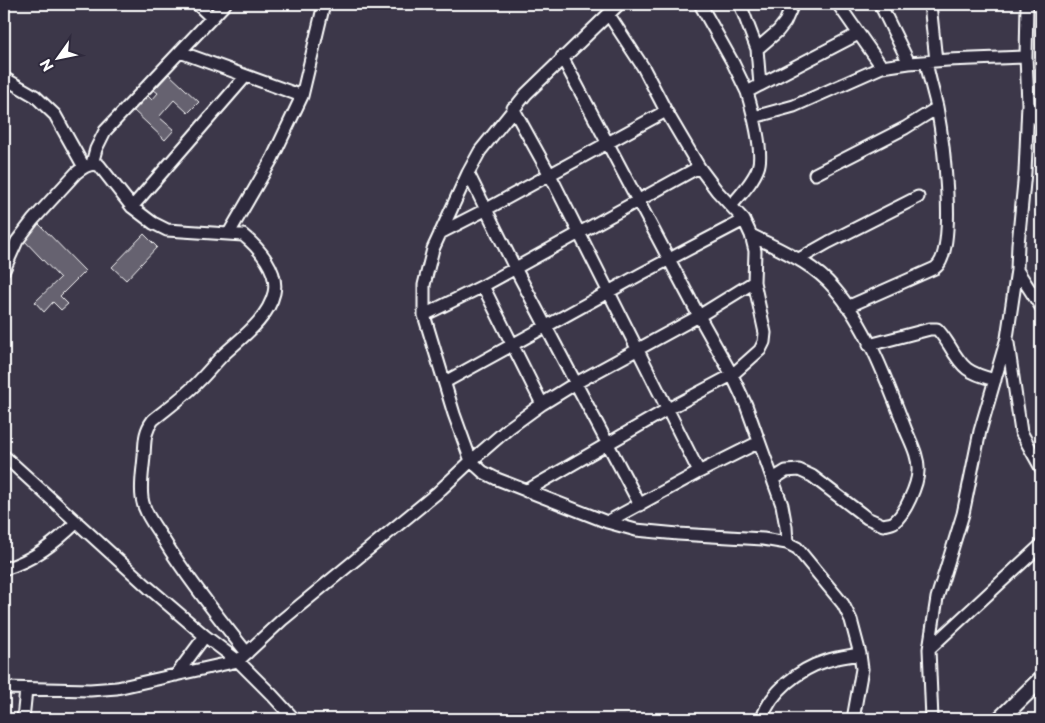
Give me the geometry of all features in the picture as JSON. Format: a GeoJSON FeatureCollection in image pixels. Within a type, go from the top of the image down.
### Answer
{"type":"FeatureCollection","features":[{"type":"Feature","properties":{"kind":"street"},"geometry":{"type":"LineString","coordinates":[[198,4],[212,18]]}},
{"type":"Feature","properties":{"kind":"street"},"geometry":{"type":"LineString","coordinates":[[4,270],[17,241],[38,215],[88,166],[104,131],[225,4]]}},
{"type":"Feature","properties":{"kind":"street"},"geometry":{"type":"LineString","coordinates":[[228,233],[272,159],[302,96],[324,4]]}},
{"type":"Feature","properties":{"kind":"street"},"geometry":{"type":"LineString","coordinates":[[619,4],[562,57],[513,108],[480,151],[433,249],[424,285],[424,315],[454,414],[471,461],[483,472],[526,491],[606,522],[636,530],[763,539],[787,542],[797,548],[843,604],[851,620],[862,669],[853,719]]}},
{"type":"Feature","properties":{"kind":"street"},"geometry":{"type":"LineString","coordinates":[[700,4],[747,92],[754,117],[759,149],[760,161],[758,169],[731,206]]}},
{"type":"Feature","properties":{"kind":"street"},"geometry":{"type":"LineString","coordinates":[[740,4],[757,49],[760,85]]}},
{"type":"Feature","properties":{"kind":"street"},"geometry":{"type":"LineString","coordinates":[[757,49],[778,31],[785,22],[793,4]]}},
{"type":"Feature","properties":{"kind":"street"},"geometry":{"type":"LineString","coordinates":[[838,4],[882,67]]}},
{"type":"Feature","properties":{"kind":"street"},"geometry":{"type":"LineString","coordinates":[[880,4],[908,63]]}},
{"type":"Feature","properties":{"kind":"street"},"geometry":{"type":"LineString","coordinates":[[847,306],[940,264],[945,248],[947,183],[931,61],[930,4]]}},
{"type":"Feature","properties":{"kind":"street"},"geometry":{"type":"LineString","coordinates":[[932,719],[930,650],[937,598],[963,514],[980,431],[1007,338],[1017,270],[1025,172],[1028,104],[1026,4]]}},
{"type":"Feature","properties":{"kind":"street"},"geometry":{"type":"LineString","coordinates":[[526,491],[668,409],[732,375],[760,350],[764,342],[765,333],[754,282],[755,251],[752,235],[744,220],[717,191],[699,167],[643,67],[608,15]]}},
{"type":"Feature","properties":{"kind":"street"},"geometry":{"type":"LineString","coordinates":[[747,92],[858,34]]}},
{"type":"Feature","properties":{"kind":"street"},"geometry":{"type":"LineString","coordinates":[[180,52],[302,96]]}},
{"type":"Feature","properties":{"kind":"street"},"geometry":{"type":"LineString","coordinates":[[562,57],[732,375],[746,405],[782,505],[787,542]]}},
{"type":"Feature","properties":{"kind":"street"},"geometry":{"type":"LineString","coordinates":[[754,117],[794,106],[882,67],[931,61],[1026,57]]}},
{"type":"Feature","properties":{"kind":"street"},"geometry":{"type":"LineString","coordinates":[[132,207],[245,76]]}},
{"type":"Feature","properties":{"kind":"street"},"geometry":{"type":"LineString","coordinates":[[4,78],[35,96],[55,115],[88,166]]}},
{"type":"Feature","properties":{"kind":"street"},"geometry":{"type":"LineString","coordinates":[[1028,104],[1041,124]]}},
{"type":"Feature","properties":{"kind":"street"},"geometry":{"type":"LineString","coordinates":[[513,108],[550,175],[699,472]]}},
{"type":"Feature","properties":{"kind":"street"},"geometry":{"type":"LineString","coordinates":[[815,174],[905,128],[937,108]]}},
{"type":"Feature","properties":{"kind":"street"},"geometry":{"type":"LineString","coordinates":[[440,233],[666,111]]}},
{"type":"Feature","properties":{"kind":"street"},"geometry":{"type":"LineString","coordinates":[[88,166],[99,165],[132,207],[152,223],[167,230],[243,235],[262,254],[274,281],[274,294],[265,311],[200,380],[153,420],[147,428],[144,437],[142,499],[147,514],[210,608],[247,653]]}},
{"type":"Feature","properties":{"kind":"street"},"geometry":{"type":"LineString","coordinates":[[424,315],[483,286],[699,167]]}},
{"type":"Feature","properties":{"kind":"street"},"geometry":{"type":"LineString","coordinates":[[468,174],[515,268],[640,505]]}},
{"type":"Feature","properties":{"kind":"street"},"geometry":{"type":"LineString","coordinates":[[799,259],[918,197]]}},
{"type":"Feature","properties":{"kind":"street"},"geometry":{"type":"LineString","coordinates":[[445,382],[670,258],[744,220]]}},
{"type":"Feature","properties":{"kind":"street"},"geometry":{"type":"LineString","coordinates":[[752,235],[799,259],[834,288],[847,306],[890,388],[916,456],[919,472],[903,512],[893,522],[883,525],[867,518],[812,476],[799,470],[786,471],[773,479]]}},
{"type":"Feature","properties":{"kind":"street"},"geometry":{"type":"LineString","coordinates":[[1017,270],[1041,307]]}},
{"type":"Feature","properties":{"kind":"street"},"geometry":{"type":"LineString","coordinates":[[4,688],[90,690],[117,688],[238,661],[282,620],[438,493],[509,428],[542,404],[576,383],[699,316],[754,282]]}},
{"type":"Feature","properties":{"kind":"street"},"geometry":{"type":"LineString","coordinates":[[483,286],[542,404]]}},
{"type":"Feature","properties":{"kind":"street"},"geometry":{"type":"LineString","coordinates":[[869,345],[930,329],[937,329],[960,363],[970,372],[995,380]]}},
{"type":"Feature","properties":{"kind":"street"},"geometry":{"type":"LineString","coordinates":[[1007,338],[1021,432],[1041,468]]}},
{"type":"Feature","properties":{"kind":"street"},"geometry":{"type":"LineString","coordinates":[[606,522],[759,442]]}},
{"type":"Feature","properties":{"kind":"street"},"geometry":{"type":"LineString","coordinates":[[4,456],[205,636],[238,661],[272,694],[294,719]]}},
{"type":"Feature","properties":{"kind":"street"},"geometry":{"type":"LineString","coordinates":[[4,569],[20,564],[42,552],[77,522]]}},
{"type":"Feature","properties":{"kind":"street"},"geometry":{"type":"LineString","coordinates":[[930,650],[1041,545]]}},
{"type":"Feature","properties":{"kind":"street"},"geometry":{"type":"LineString","coordinates":[[176,675],[205,636]]}},
{"type":"Feature","properties":{"kind":"street"},"geometry":{"type":"LineString","coordinates":[[762,719],[765,710],[777,693],[793,678],[810,667],[827,660],[860,654]]}},
{"type":"Feature","properties":{"kind":"street"},"geometry":{"type":"LineString","coordinates":[[1000,719],[1041,679]]}},
{"type":"Feature","properties":{"kind":"street"},"geometry":{"type":"LineString","coordinates":[[23,719],[26,690]]}},
{"type":"Feature","properties":{"kind":"building"},"geometry":{"type":"Polygon","coordinates":[[[169,74],[199,102],[188,113],[174,100],[159,117],[174,130],[165,140],[133,110],[147,95],[152,100],[158,93],[154,90],[169,74]]]}},
{"type":"Feature","properties":{"kind":"building"},"geometry":{"type":"Polygon","coordinates":[[[38,223],[85,271],[60,296],[68,304],[61,310],[53,302],[44,312],[35,302],[60,278],[22,238],[38,223]]]}},
{"type":"Feature","properties":{"kind":"building"},"geometry":{"type":"Polygon","coordinates":[[[144,234],[157,247],[126,280],[112,267],[144,234]]]}}]}
